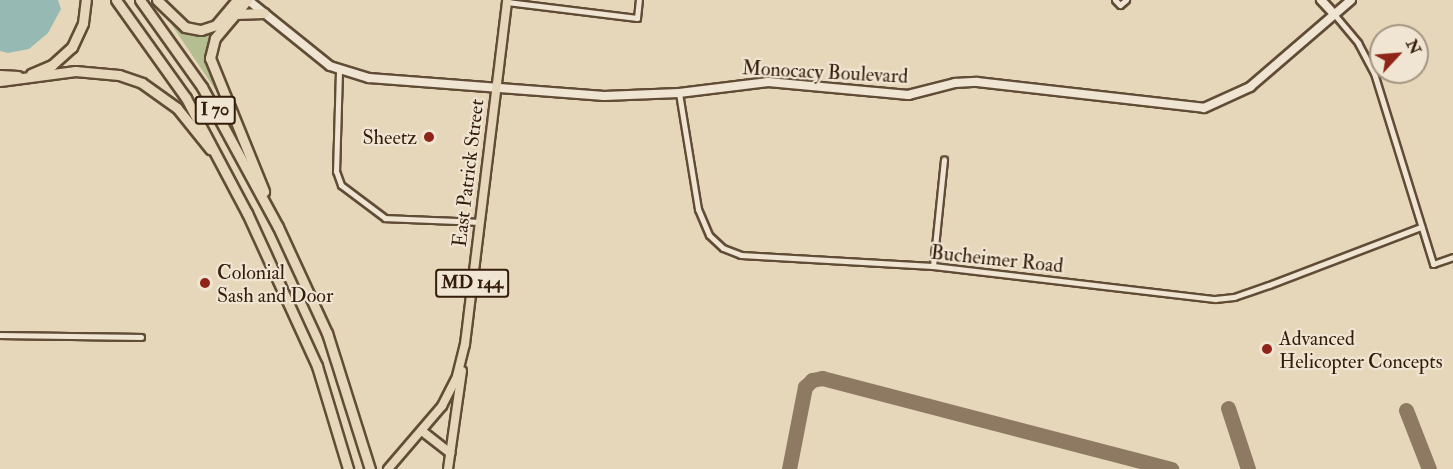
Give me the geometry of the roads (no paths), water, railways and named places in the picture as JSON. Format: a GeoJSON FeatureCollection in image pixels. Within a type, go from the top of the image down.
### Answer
{"type":"FeatureCollection","features":[{"type":"Feature","properties":{"kind":"highway"},"geometry":{"type":"LineString","coordinates":[[0,75],[33,74],[60,59],[81,30],[86,0]]}},
{"type":"Feature","properties":{"kind":"highway","name":"I 70"},"geometry":{"type":"LineString","coordinates":[[116,0],[180,89],[225,169],[306,339],[327,393],[348,469]]}},
{"type":"Feature","properties":{"kind":"highway","name":"I 70"},"geometry":{"type":"LineString","coordinates":[[140,0],[202,87],[278,227],[327,333],[370,469]]}},
{"type":"Feature","properties":{"kind":"highway"},"geometry":{"type":"LineString","coordinates":[[157,0],[176,19],[193,29],[216,25],[248,0]]}},
{"type":"Feature","properties":{"kind":"highway"},"geometry":{"type":"LineString","coordinates":[[229,0],[231,13]]}},
{"type":"Feature","properties":{"kind":"highway"},"geometry":{"type":"LineString","coordinates":[[237,0],[212,44],[210,64],[278,227]]}},
{"type":"Feature","properties":{"kind":"highway"},"geometry":{"type":"LineString","coordinates":[[231,13],[264,13]]}},
{"type":"Feature","properties":{"kind":"highway"},"geometry":{"type":"LineString","coordinates":[[0,81],[75,71],[104,71],[132,79],[177,108],[225,169]]}},
{"type":"Feature","properties":{"kind":"main road","name":"Monocacy Boulevard"},"geometry":{"type":"LineString","coordinates":[[248,0],[339,71],[369,78],[604,96],[679,93],[768,82],[908,95],[954,83],[977,82],[1204,108],[1250,87],[1351,0]]}},
{"type":"Feature","properties":{"kind":"main road"},"geometry":{"type":"LineString","coordinates":[[1321,0],[1334,14]]}},
{"type":"Feature","properties":{"kind":"main road","name":"East Patrick Street"},"geometry":{"type":"LineString","coordinates":[[388,469],[422,431],[453,386],[465,344],[507,1]]}},
{"type":"Feature","properties":{"kind":"main road"},"geometry":{"type":"LineString","coordinates":[[448,469],[465,344]]}},
{"type":"Feature","properties":{"kind":"main road"},"geometry":{"type":"LineString","coordinates":[[422,431],[450,453]]}},
{"type":"Feature","properties":{"kind":"street"},"geometry":{"type":"LineString","coordinates":[[507,1],[637,18],[639,0]]}},
{"type":"Feature","properties":{"kind":"street"},"geometry":{"type":"LineString","coordinates":[[1115,0],[1120,5],[1126,0]]}},
{"type":"Feature","properties":{"kind":"street"},"geometry":{"type":"LineString","coordinates":[[1334,14],[1358,43],[1374,73],[1433,264],[1453,257]]}},
{"type":"Feature","properties":{"kind":"street"},"geometry":{"type":"LineString","coordinates":[[339,71],[336,171],[341,185],[385,218],[479,222]]}},
{"type":"Feature","properties":{"kind":"street","name":"Bucheimer Road"},"geometry":{"type":"LineString","coordinates":[[679,93],[698,209],[709,235],[723,248],[741,255],[933,266],[1180,296],[1234,297],[1421,227]]}},
{"type":"Feature","properties":{"kind":"street"},"geometry":{"type":"LineString","coordinates":[[933,266],[944,160]]}},
{"type":"Feature","properties":{"kind":"street"},"geometry":{"type":"LineString","coordinates":[[0,335],[141,337]]}},
{"type":"Feature","properties":{"kind":"water"},"geometry":{"type":"Polygon","coordinates":[[[0,0],[58,0],[61,9],[48,33],[29,49],[8,53],[0,51],[0,0]]]}},
{"type":"Feature","properties":{"kind":"place","name":"Sheetz"},"geometry":{"type":"Point","coordinates":[429,137]}},
{"type":"Feature","properties":{"kind":"place","name":"Colonial Sash and Door"},"geometry":{"type":"Point","coordinates":[205,283]}},
{"type":"Feature","properties":{"kind":"place","name":"Advanced Helicopter Concepts"},"geometry":{"type":"Point","coordinates":[1267,349]}}]}
